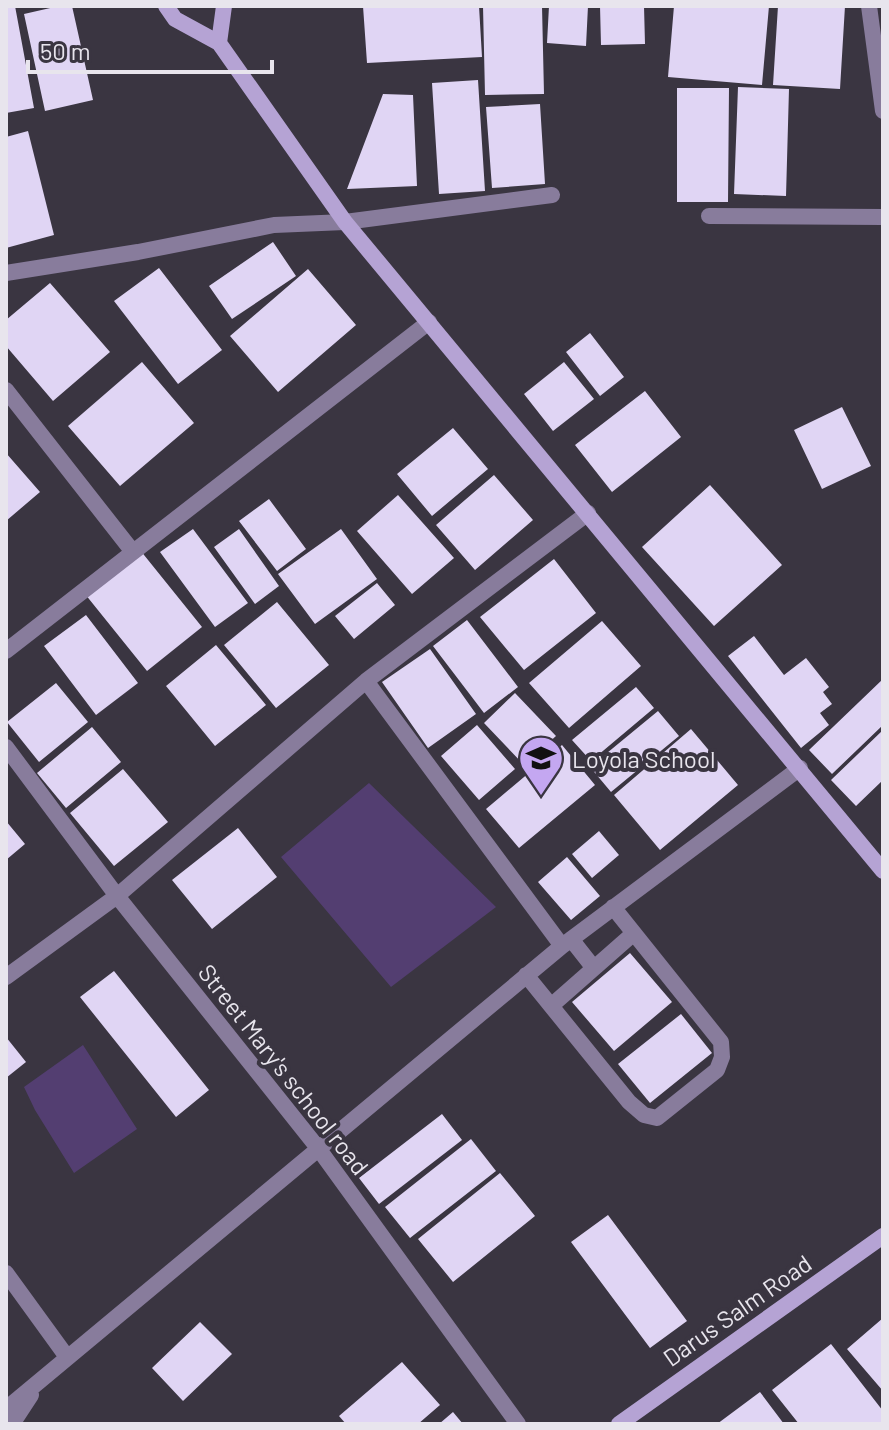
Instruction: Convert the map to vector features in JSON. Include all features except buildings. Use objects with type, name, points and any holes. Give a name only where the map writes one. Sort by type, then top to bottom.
[{"type":"main road","points":[[166,6],[175,19],[219,43],[345,222],[883,871]]},
{"type":"main road","points":[[219,43],[224,6]]},
{"type":"main road","name":"Darus Salm Road","points":[[619,1424],[883,1236]]},
{"type":"street","points":[[869,6],[883,111]]},
{"type":"street","points":[[6,273],[138,252],[274,225],[345,222],[552,195]]},
{"type":"street","points":[[709,216],[883,217]]},
{"type":"street","points":[[6,651],[429,322]]},
{"type":"street","points":[[6,390],[133,552]]},
{"type":"street","points":[[6,977],[117,896],[366,681],[588,513]]},
{"type":"street","points":[[366,681],[567,942],[593,967]]},
{"type":"street","name":"Street Mary's school road","points":[[6,747],[117,896],[318,1148],[518,1424]]},
{"type":"street","points":[[6,1409],[526,975],[800,768]]},
{"type":"street","points":[[526,975],[629,1102],[644,1115],[657,1118],[717,1070],[722,1057],[721,1042],[613,907]]},
{"type":"street","points":[[551,1006],[634,933]]},
{"type":"street","points":[[6,1273],[67,1357]]},
{"type":"street","points":[[12,1424],[40,1382]]},
{"type":"shaded area","points":[[369,783],[496,907],[391,987],[281,857]]},
{"type":"shaded area","points":[[83,1045],[137,1129],[74,1173],[24,1087]]},
{"type":"place","name":"Loyola School","points":[[541,797]]}]
